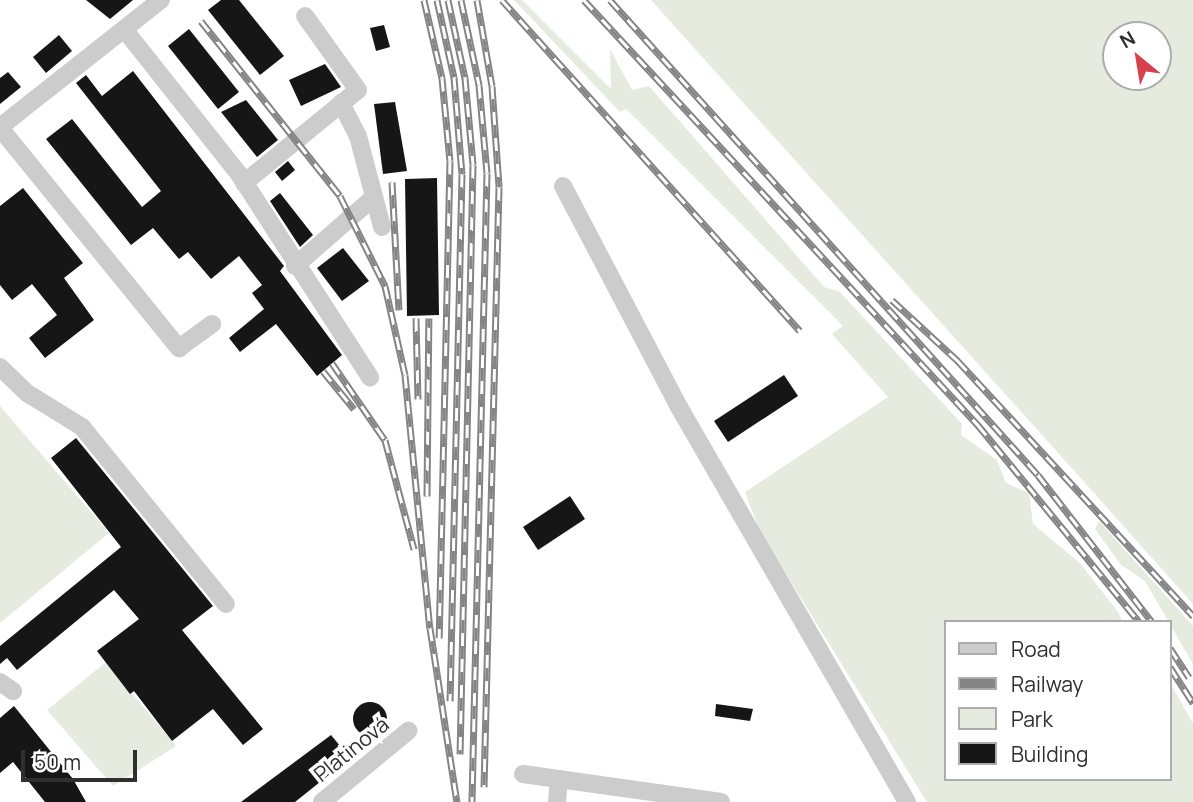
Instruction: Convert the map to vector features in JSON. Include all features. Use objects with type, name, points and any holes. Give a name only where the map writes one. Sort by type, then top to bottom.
[{"type":"street","points":[[161,0],[0,127],[179,348],[212,324]]},
{"type":"street","points":[[244,183],[358,90],[305,16]]},
{"type":"street","points":[[124,29],[244,183],[295,266],[370,377]]},
{"type":"street","points":[[341,103],[358,136],[382,228]]},
{"type":"street","points":[[563,186],[679,407],[907,802]]},
{"type":"street","points":[[295,266],[374,197]]},
{"type":"street","points":[[0,367],[27,393],[82,427],[226,604]]},
{"type":"street","name":"Platinová","points":[[322,802],[408,731]]},
{"type":"street","points":[[523,774],[721,802]]},
{"type":"street","points":[[557,802],[559,779]]},
{"type":"green space","points":[[514,0],[522,0],[611,89],[610,49],[632,90],[649,86],[824,287],[840,292],[962,424],[961,435],[997,460],[1006,483],[1029,493],[1033,524],[1080,563],[1122,620],[944,620],[944,781],[1172,781],[1172,686],[1193,723],[1193,802],[927,802],[760,532],[745,492],[888,397],[832,334],[843,326],[626,109],[620,112]]},
{"type":"green space","points":[[651,0],[1193,0],[1193,604],[1061,456]]},
{"type":"green space","points":[[0,406],[109,533],[0,623]]},
{"type":"green space","points":[[1099,521],[1193,626],[1193,664],[1172,628],[1172,620],[1168,620],[1145,581],[1121,565],[1095,529]]},
{"type":"green space","points":[[106,662],[176,746],[113,786],[47,710]]},
{"type":"building","points":[[86,0],[133,0],[110,19]]},
{"type":"building","points":[[221,0],[239,0],[284,56],[260,75],[208,10]]},
{"type":"building","points":[[384,25],[390,47],[376,51],[370,28]]},
{"type":"building","points":[[189,29],[239,92],[218,109],[168,46]]},
{"type":"building","points":[[59,35],[72,51],[46,73],[33,57]]},
{"type":"building","points":[[325,64],[341,87],[301,106],[289,80]]},
{"type":"building","points":[[133,71],[284,266],[280,271],[342,355],[317,376],[276,324],[240,352],[229,338],[264,309],[252,293],[262,285],[239,256],[211,279],[188,252],[179,259],[153,228],[131,245],[46,139],[72,119],[142,207],[161,191],[76,83],[86,75],[102,96]]},
{"type":"building","points":[[8,72],[21,87],[0,104],[0,78]]},
{"type":"building","points":[[246,100],[278,140],[257,157],[221,112]]},
{"type":"building","points":[[395,102],[407,171],[383,174],[374,104]]},
{"type":"building","points":[[288,161],[295,170],[282,181],[275,172]]},
{"type":"building","points":[[437,178],[439,315],[407,316],[405,179]]},
{"type":"building","points":[[23,188],[83,263],[64,278],[94,320],[45,358],[29,338],[57,315],[32,284],[12,300],[0,285],[0,206]]},
{"type":"building","points":[[280,193],[313,235],[300,247],[270,201]]},
{"type":"building","points":[[343,248],[369,281],[342,301],[317,268]]},
{"type":"building","points":[[784,375],[798,396],[728,442],[714,421]]},
{"type":"building","points":[[76,438],[213,606],[182,630],[263,729],[243,745],[213,709],[172,741],[134,691],[130,694],[97,651],[139,619],[114,590],[17,670],[7,658],[0,664],[0,646],[121,547],[51,458]]},
{"type":"building","points":[[570,496],[585,519],[538,550],[523,527]]},
{"type":"building","points":[[370,702],[382,707],[387,719],[382,731],[370,736],[358,731],[353,719],[358,707]]},
{"type":"building","points":[[716,704],[753,709],[750,721],[715,716]]},
{"type":"building","points":[[14,706],[73,779],[86,802],[45,802],[13,762],[0,773],[0,718]]},
{"type":"building","points":[[331,735],[350,758],[295,802],[241,802]]},
{"type":"railway","points":[[424,0],[442,78],[450,161],[439,638]]},
{"type":"railway","points":[[437,0],[454,77],[462,174],[450,701]]},
{"type":"railway","points":[[448,0],[465,78],[473,165],[460,754]]},
{"type":"railway","points":[[461,0],[479,85],[487,173],[472,802]]},
{"type":"railway","points":[[477,0],[492,86],[499,187],[484,787]]},
{"type":"railway","points":[[502,0],[800,331]]},
{"type":"railway","points":[[584,0],[978,425],[1137,620]]},
{"type":"railway","points":[[610,0],[1038,475],[1150,620]]},
{"type":"railway","points":[[201,21],[340,196],[385,286],[405,375],[430,628],[457,802]]},
{"type":"railway","points":[[392,182],[399,310]]},
{"type":"railway","points":[[892,300],[958,361],[1193,616]]},
{"type":"railway","points":[[416,318],[418,399]]},
{"type":"railway","points":[[427,496],[429,318]]},
{"type":"railway","points":[[332,363],[385,440],[414,549]]},
{"type":"railway","points":[[323,371],[354,409]]},
{"type":"railway","points":[[1172,651],[1189,677]]},
{"type":"railway","points":[[1172,670],[1193,703]]}]
